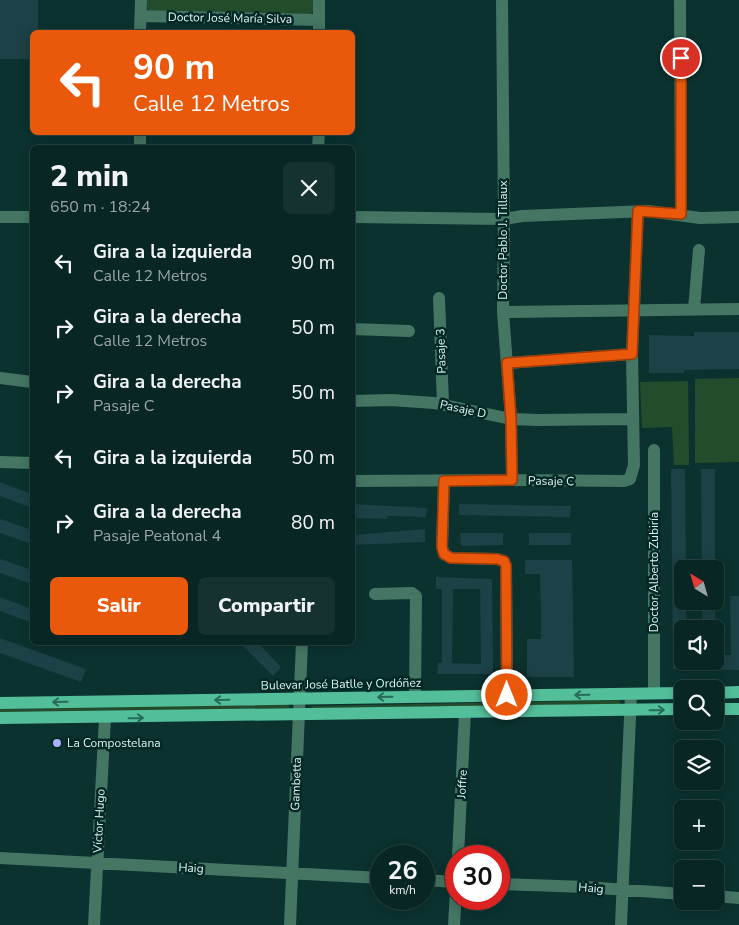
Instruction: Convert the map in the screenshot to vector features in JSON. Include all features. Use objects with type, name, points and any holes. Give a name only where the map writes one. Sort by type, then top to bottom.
[{"type":"main road","points":[[724,693],[739,692]]},
{"type":"main road","name":"Bulevar José Batlle y Ordóñez","points":[[0,702],[674,693]]},
{"type":"main road","points":[[0,718],[674,709]]},
{"type":"main road","points":[[724,709],[739,709]]},
{"type":"street","points":[[140,30],[141,0]]},
{"type":"street","points":[[319,26],[320,0]]},
{"type":"street","name":"Doctor Pablo J. Tillaux","points":[[502,0],[504,219],[502,312],[511,419],[512,480]]},
{"type":"street","points":[[680,0],[681,214]]},
{"type":"street","name":"Doctor José María Silva","points":[[140,16],[319,26]]},
{"type":"street","points":[[632,419],[633,310],[638,211]]},
{"type":"street","points":[[355,217],[504,219],[522,216],[638,211],[681,214],[700,218],[739,217]]},
{"type":"street","points":[[0,217],[30,217]]},
{"type":"street","points":[[694,309],[699,250]]},
{"type":"street","name":"Pasaje 3","points":[[439,298],[443,404]]},
{"type":"street","points":[[502,312],[739,309]]},
{"type":"street","points":[[355,329],[409,331]]},
{"type":"street","points":[[507,363],[632,354]]},
{"type":"street","points":[[0,378],[30,382]]},
{"type":"street","name":"Pasaje D","points":[[355,401],[391,400],[443,404],[511,419],[632,419]]},
{"type":"street","name":"Pasaje C","points":[[355,481],[624,481],[630,479],[634,465],[632,419]]},
{"type":"street","name":"Doctor Alberto Zubiría","points":[[654,450],[654,693]]},
{"type":"street","points":[[0,462],[30,462]]},
{"type":"street","points":[[444,481],[442,547],[444,554],[451,558],[497,559],[504,561],[506,566],[507,695]]},
{"type":"street","points":[[375,594],[412,593],[416,596],[415,696]]},
{"type":"street","name":"Gambetta","points":[[290,925],[302,645]]},
{"type":"street","points":[[621,925],[631,694]]},
{"type":"street","name":"Joffre","points":[[459,845],[465,712]]},
{"type":"street","name":"Víctor Hugo","points":[[94,925],[105,718]]},
{"type":"street","name":"Haig","points":[[0,858],[370,877]]},
{"type":"street","name":"Haig","points":[[510,885],[674,893]]},
{"type":"street","points":[[724,897],[739,898]]},
{"type":"street","points":[[454,925],[455,910]]},
{"type":"green space","points":[[145,0],[316,0],[314,11],[310,14],[148,10]]},
{"type":"green space","points":[[739,378],[739,462],[695,463],[695,379]]},
{"type":"green space","points":[[688,381],[689,465],[674,465],[672,427],[642,428],[640,382]]},
{"type":"green space","points":[[620,700],[620,704],[312,708],[311,706]]},
{"type":"green space","points":[[288,704],[290,707],[288,708],[0,713],[0,709]]},
{"type":"building","points":[[0,0],[38,0],[38,30],[30,30],[30,59],[0,59]]},
{"type":"building","points":[[694,332],[739,332],[739,369],[684,370],[684,373],[649,373],[649,335],[694,336]]},
{"type":"building","points":[[671,469],[685,469],[686,560],[674,560],[674,610],[686,610],[686,620],[674,620],[673,669]]},
{"type":"building","points":[[701,469],[715,469],[715,560],[702,560]]},
{"type":"building","points":[[0,482],[30,493],[30,507],[0,496]]},
{"type":"building","points":[[355,504],[427,508],[426,517],[387,516],[387,519],[355,518]]},
{"type":"building","points":[[459,504],[571,506],[570,517],[459,515]]},
{"type":"building","points":[[0,519],[30,529],[30,543],[0,533]]},
{"type":"building","points":[[425,529],[425,542],[355,545],[355,535]]},
{"type":"building","points":[[460,533],[503,533],[503,545],[461,546]]},
{"type":"building","points":[[529,533],[571,533],[571,545],[529,545]]},
{"type":"building","points":[[0,559],[30,569],[30,583],[0,573]]},
{"type":"building","points":[[525,560],[572,560],[574,677],[527,677],[527,639],[541,639],[541,612],[540,574],[525,574]]},
{"type":"building","points":[[436,577],[492,579],[493,674],[437,674],[438,663],[442,663],[442,589],[436,589]],"holes":[[[453,589],[480,589],[481,664],[452,663]]]},
{"type":"building","points":[[730,596],[739,596],[739,670],[724,670],[724,655],[731,655]]},
{"type":"building","points":[[0,597],[30,608],[30,622],[0,611]]},
{"type":"building","points":[[702,610],[715,610],[715,620],[702,620]]},
{"type":"building","points":[[0,638],[86,669],[81,682],[0,653]]},
{"type":"building","points":[[242,645],[260,645],[281,667],[273,676]]},
{"type":"place","name":"La Compostelana","points":[[57,743]]},
{"type":"route","points":[[507,695],[506,566],[504,561],[497,559],[451,558],[444,554],[442,547],[444,481],[512,480],[511,419],[507,363],[632,354],[638,211],[681,214],[681,58]]}]
